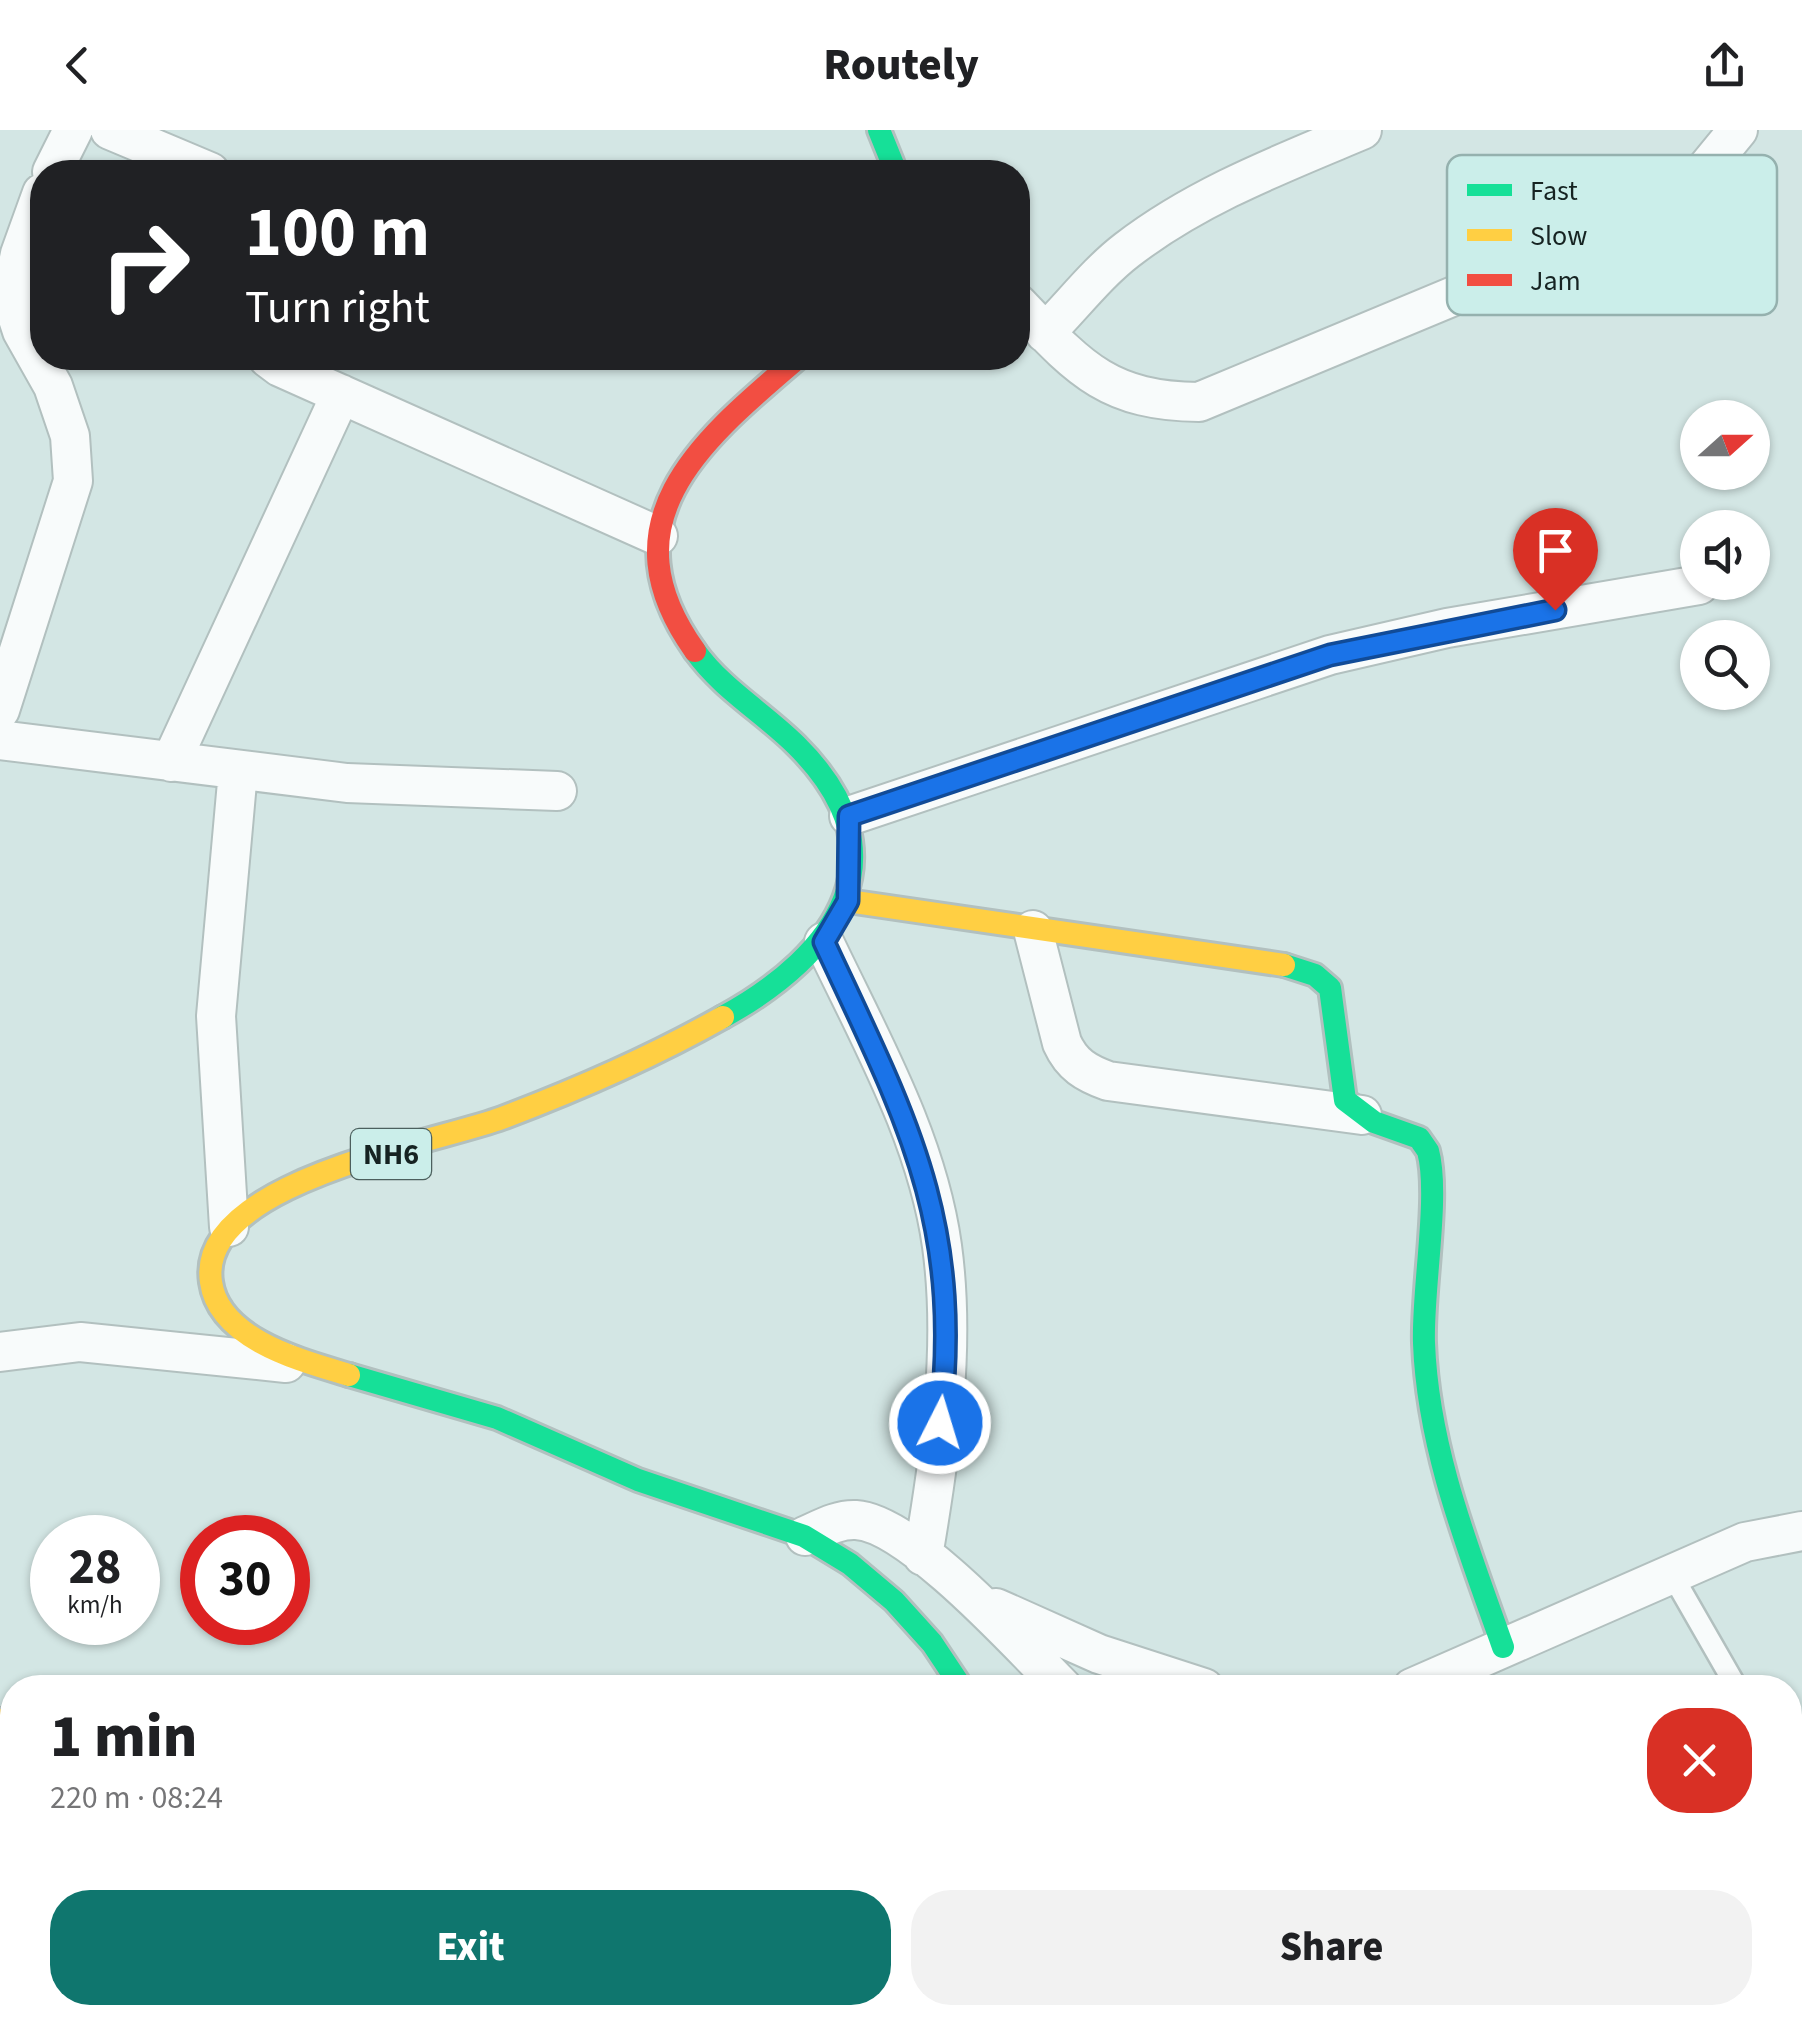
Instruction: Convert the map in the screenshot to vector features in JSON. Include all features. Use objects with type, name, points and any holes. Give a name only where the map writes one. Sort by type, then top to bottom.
[{"type":"main road","points":[[879,130],[891,160]]},
{"type":"main road","points":[[784,370],[733,414],[688,463],[662,512],[655,561],[664,601],[688,651],[823,772],[849,816]]},
{"type":"main road","name":"NH6","points":[[229,1227],[252,1206],[289,1186],[456,1134],[650,1055],[733,1011],[785,977],[824,942],[848,901],[849,816]]},
{"type":"main road","points":[[848,901],[1278,964],[1315,975],[1330,988],[1345,1100],[1380,1124],[1414,1130],[1427,1143],[1432,1163],[1425,1330],[1428,1397],[1444,1474],[1503,1647]]},
{"type":"main road","points":[[229,1227],[212,1255],[209,1282],[217,1301],[236,1324],[268,1344],[328,1367],[486,1414],[635,1479],[805,1536],[878,1586],[948,1662],[955,1675]]},
{"type":"street","points":[[58,160],[73,130]]},
{"type":"street","points":[[110,130],[181,160]]},
{"type":"street","points":[[1045,333],[1126,251],[1214,194],[1309,140],[1362,130]]},
{"type":"street","points":[[1717,155],[1738,130]]},
{"type":"street","points":[[30,226],[6,298],[30,345]]},
{"type":"street","points":[[1030,317],[1108,388],[1153,402],[1199,402],[1447,299]]},
{"type":"street","points":[[0,710],[72,481],[70,436],[44,370]]},
{"type":"street","points":[[292,370],[658,536]]},
{"type":"street","points":[[171,762],[341,394]]},
{"type":"street","points":[[849,816],[1330,655],[1447,628],[1680,588]]},
{"type":"street","points":[[0,740],[348,783],[557,792]]},
{"type":"street","points":[[229,1227],[216,1016],[238,770]]},
{"type":"street","points":[[1033,930],[1062,1044],[1069,1058],[1086,1073],[1108,1081],[1362,1115]]},
{"type":"street","points":[[824,942],[902,1106],[942,1245],[948,1330],[923,1556]]},
{"type":"street","points":[[0,1352],[80,1342],[328,1367]]},
{"type":"street","points":[[805,1536],[842,1520],[881,1526],[972,1597],[1050,1675]]},
{"type":"street","points":[[1441,1675],[1745,1542],[1802,1531]]},
{"type":"street","points":[[972,1597],[1098,1654],[1163,1675]]},
{"type":"lane","points":[[1671,1572],[1730,1675]]},
{"type":"traffic: fast","points":[[879,130],[891,160]]},
{"type":"traffic: fast","points":[[695,651],[718,677],[796,745],[829,786],[848,825],[852,863],[844,899],[826,932],[799,963],[764,992],[723,1017]]},
{"type":"traffic: fast","points":[[1284,965],[1315,975],[1330,988],[1345,1100],[1374,1122],[1419,1138],[1428,1151],[1432,1192],[1424,1322],[1427,1382],[1452,1498],[1503,1647]]},
{"type":"traffic: fast","points":[[349,1375],[497,1418],[638,1480],[804,1536],[850,1564],[894,1601],[932,1643],[953,1675]]},
{"type":"traffic: slow","points":[[848,901],[1284,965]]},
{"type":"traffic: slow","points":[[349,1375],[266,1345],[229,1319],[217,1302],[211,1282],[216,1247],[241,1218],[279,1193],[326,1172],[531,1107],[642,1059],[723,1017]]},
{"type":"traffic: jam","points":[[695,651],[669,604],[658,562],[661,523],[676,486],[699,452],[784,370]]},
{"type":"route","points":[[940,1423],[948,1330],[942,1245],[926,1178],[902,1106],[824,942],[848,901],[852,860],[849,816],[1330,655],[1447,628],[1555,610]]}]
